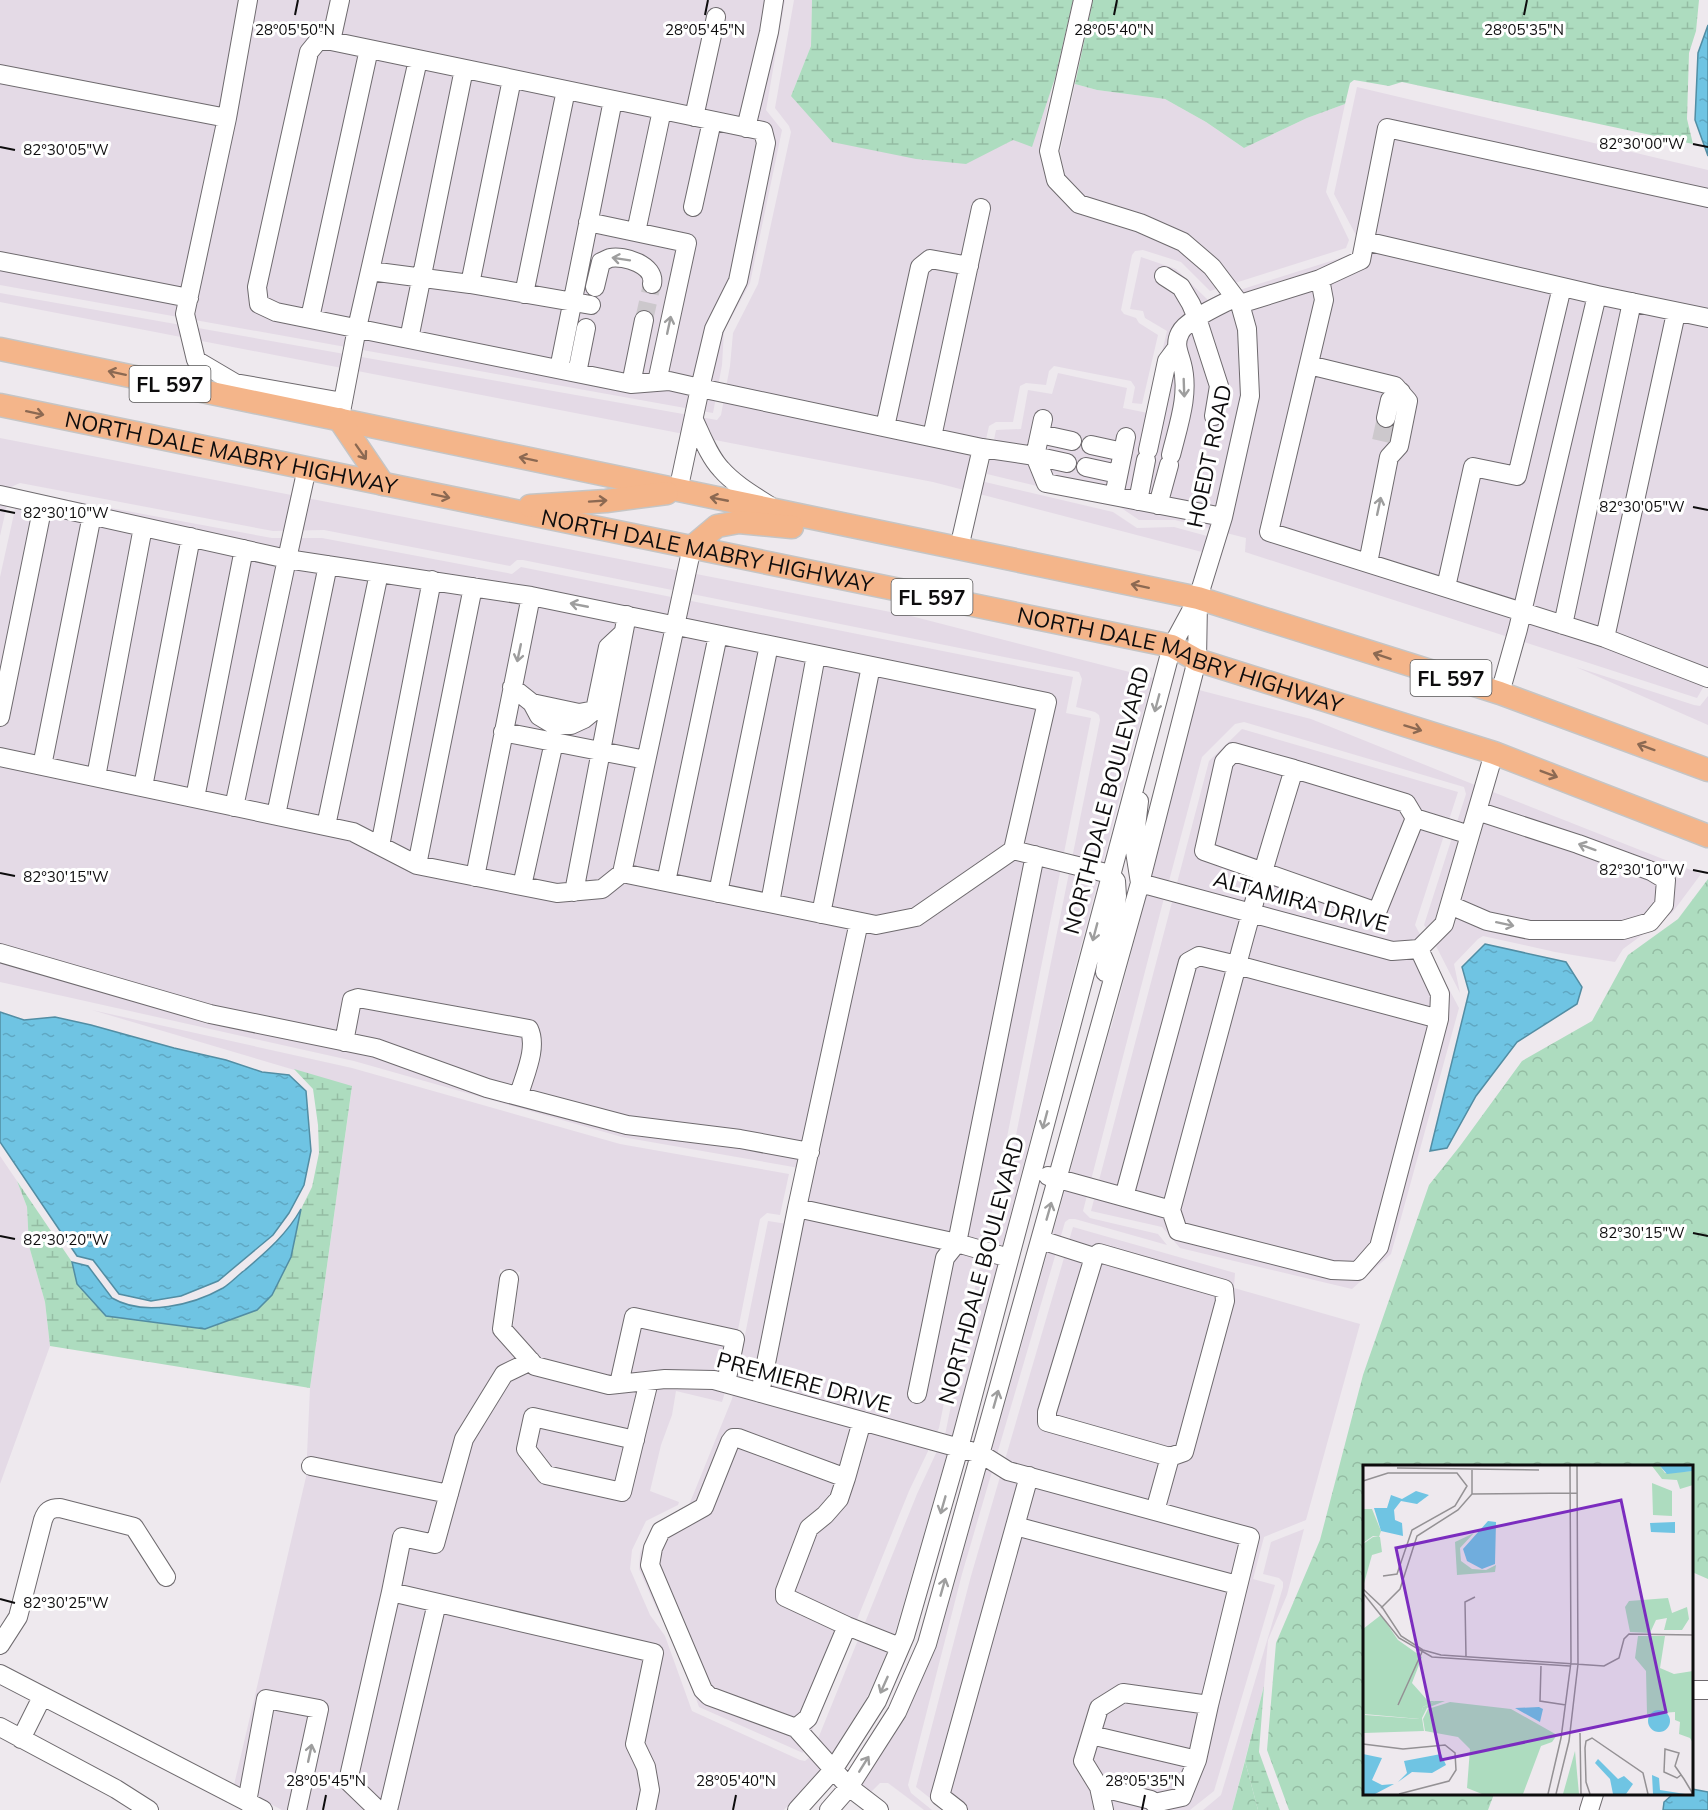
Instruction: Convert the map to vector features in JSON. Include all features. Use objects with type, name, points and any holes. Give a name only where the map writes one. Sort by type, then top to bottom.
[{"type":"main road","name":"FL 597","points":[[0,349],[341,411],[678,491],[1198,598],[1500,693],[1708,771]]},
{"type":"main road","name":"NORTH DALE MABRY HIGHWAY","points":[[0,405],[1172,646],[1197,660],[1494,753],[1708,836]]},
{"type":"main road","points":[[341,411],[383,484]]},
{"type":"main road","points":[[498,507],[606,501],[651,497],[678,491]]},
{"type":"main road","points":[[692,547],[717,526],[738,522],[896,535]]},
{"type":"street","points":[[248,0],[227,118],[185,314],[196,360],[235,383],[341,411],[357,328],[418,60]]},
{"type":"street","points":[[331,41],[340,0]]},
{"type":"street","points":[[746,128],[769,32],[774,0]]},
{"type":"street","name":"HOEDT ROAD","points":[[1083,0],[1049,151],[1056,180],[1078,204],[1140,223],[1183,242],[1212,267],[1237,301],[1247,329],[1250,396],[1223,517],[1198,598]]},
{"type":"street","points":[[693,207],[716,17]]},
{"type":"street","points":[[678,491],[700,388],[714,329],[738,281],[766,143],[763,131],[331,41],[318,41],[309,52],[257,287],[259,304],[276,312],[631,384],[669,381],[700,388],[982,448],[1067,463]]},
{"type":"street","points":[[310,318],[369,49]]},
{"type":"street","points":[[409,339],[464,69]]},
{"type":"street","points":[[0,74],[227,118]]},
{"type":"street","points":[[470,284],[512,79]]},
{"type":"street","points":[[524,294],[566,90]]},
{"type":"street","points":[[568,371],[572,302],[613,100]]},
{"type":"street","points":[[636,232],[662,110]]},
{"type":"street","points":[[1138,501],[1167,361],[1176,349],[1180,331],[1197,318],[1237,301],[1320,279],[1362,260],[1388,128],[1708,198]]},
{"type":"street","points":[[932,437],[981,208]]},
{"type":"street","points":[[588,222],[687,243],[657,382]]},
{"type":"street","points":[[1365,241],[1676,313],[1708,318]]},
{"type":"street","points":[[596,287],[601,262],[610,258],[637,262],[650,270],[652,284]]},
{"type":"street","points":[[885,427],[920,267],[930,259],[969,267]]},
{"type":"street","points":[[0,261],[189,298]]},
{"type":"street","points":[[370,271],[470,284],[591,305]]},
{"type":"street","points":[[1164,276],[1181,287],[1197,318],[1219,386],[1214,416]]},
{"type":"street","points":[[1320,279],[1324,300],[1269,532],[1605,638],[1708,677]]},
{"type":"street","points":[[1446,587],[1473,467],[1517,477],[1562,287]]},
{"type":"street","points":[[1500,693],[1522,611],[1597,295]]},
{"type":"street","points":[[1563,625],[1632,302]]},
{"type":"street","points":[[1605,638],[1676,313]]},
{"type":"street","points":[[631,384],[644,320]]},
{"type":"street","points":[[568,371],[586,328]]},
{"type":"street","points":[[1158,505],[1185,396],[1183,364],[1176,349]]},
{"type":"street","points":[[1309,365],[1395,386],[1408,401],[1399,446],[1387,447],[1368,563]]},
{"type":"street","points":[[1390,419],[1390,400],[1401,392]]},
{"type":"street","points":[[694,420],[721,470],[776,511]]},
{"type":"street","points":[[1072,441],[1041,427],[1035,456],[1047,483],[1223,517]]},
{"type":"street","points":[[1091,445],[1124,445],[1114,496]]},
{"type":"street","points":[[959,548],[982,448]]},
{"type":"street","points":[[1086,467],[1118,474]]},
{"type":"street","points":[[234,807],[308,468]]},
{"type":"street","points":[[0,495],[287,559],[531,596],[625,624],[675,626],[1047,702],[1013,850],[916,917],[876,925],[622,873]]},
{"type":"street","points":[[0,717],[8,636],[43,505]]},
{"type":"street","points":[[42,766],[92,515]]},
{"type":"street","points":[[96,777],[143,527]]},
{"type":"street","points":[[143,787],[191,537]]},
{"type":"street","points":[[0,757],[353,832],[417,865],[557,893],[602,889],[622,873],[692,547]]},
{"type":"street","points":[[195,798],[244,549]]},
{"type":"street","points":[[276,815],[328,565]]},
{"type":"street","points":[[326,826],[379,573]]},
{"type":"street","points":[[380,846],[432,580]]},
{"type":"street","points":[[417,865],[473,587]]},
{"type":"street","points":[[475,877],[531,596]]},
{"type":"street","points":[[829,1810],[849,1787],[897,1712],[927,1644],[1140,883],[1197,660],[1198,598]]},
{"type":"street","name":"NORTHDALE BOULEVARD","points":[[797,1810],[833,1770],[877,1701],[900,1647],[959,1448],[1172,646],[1198,598]]},
{"type":"street","points":[[512,687],[532,703],[579,713],[595,710],[608,647],[625,624]]},
{"type":"street","points":[[574,892],[625,624]]},
{"type":"street","points":[[666,882],[718,635]]},
{"type":"street","points":[[718,893],[769,645]]},
{"type":"street","points":[[770,903],[816,655]]},
{"type":"street","points":[[821,914],[871,666]]},
{"type":"street","points":[[503,732],[646,760]]},
{"type":"street","points":[[522,886],[554,742]]},
{"type":"street","points":[[1377,912],[1204,851],[1224,762],[1233,752],[1406,803],[1415,818],[1470,835]]},
{"type":"street","points":[[1294,769],[1250,912],[1171,1210],[1178,1231],[1332,1270],[1358,1271],[1379,1247],[1439,1019],[1440,994],[1419,949],[1444,924],[1494,753]]},
{"type":"street","points":[[1140,883],[1134,845],[1142,758]]},
{"type":"street","points":[[1450,905],[1487,921],[1530,930],[1623,930],[1650,922],[1664,906],[1666,880],[1651,871],[1477,811]]},
{"type":"street","points":[[1367,944],[1377,912],[1415,818]]},
{"type":"street","points":[[1013,850],[1110,874],[1116,881],[1117,896],[1106,960],[1102,1019]]},
{"type":"street","points":[[917,1394],[945,1258],[957,1243],[1035,855]]},
{"type":"street","name":"ALTAMIRA DRIVE","points":[[1140,883],[1392,951],[1419,949]]},
{"type":"street","points":[[760,1393],[797,1208],[859,922]]},
{"type":"street","points":[[0,953],[210,1014],[375,1048],[459,1079],[627,1125],[740,1139],[810,1152]]},
{"type":"street","points":[[1124,1197],[1188,962],[1200,956],[1439,1019]]},
{"type":"street","points":[[344,1042],[352,1000],[358,998],[529,1029],[532,1037],[531,1050],[519,1095]]},
{"type":"street","points":[[1032,1171],[1171,1210]]},
{"type":"street","points":[[797,1208],[957,1243],[1009,1258]]},
{"type":"street","points":[[1041,1240],[1094,1257]]},
{"type":"street","points":[[1100,1253],[1224,1289],[1225,1301],[1184,1452],[1170,1457],[1047,1422],[1047,1412],[1094,1257],[1100,1253]]},
{"type":"street","name":"PREMIERE DRIVE","points":[[509,1279],[502,1329],[535,1366],[609,1385],[665,1379],[714,1380],[981,1454],[1008,1471],[1250,1537],[1237,1585]]},
{"type":"street","points":[[619,1384],[634,1317],[735,1339],[726,1383]]},
{"type":"street","points":[[378,1810],[348,1781],[402,1537],[435,1544],[464,1439],[504,1374],[531,1361]]},
{"type":"street","points":[[635,1440],[533,1417],[526,1449],[546,1475],[622,1491],[635,1440],[649,1381]]},
{"type":"street","points":[[862,1421],[839,1499],[809,1528],[785,1591],[785,1597],[900,1647]]},
{"type":"street","points":[[846,1478],[733,1438],[704,1507],[661,1531],[653,1548],[650,1565],[702,1690],[709,1696],[796,1728],[849,1787],[879,1810]]},
{"type":"street","points":[[1155,1511],[1170,1457]]},
{"type":"street","points":[[311,1466],[449,1494]]},
{"type":"street","points":[[958,1810],[940,1796],[1029,1476]]},
{"type":"street","points":[[0,1645],[18,1617],[43,1520],[50,1509],[60,1508],[135,1527],[166,1576]]},
{"type":"street","points":[[1015,1526],[1237,1585],[1197,1760],[1182,1797],[1151,1806],[1151,1800],[1099,1787]]},
{"type":"street","points":[[391,1592],[654,1653],[635,1744],[646,1767],[650,1790],[646,1810]]},
{"type":"street","points":[[388,1810],[437,1603]]},
{"type":"street","points":[[796,1728],[808,1718],[848,1626]]},
{"type":"street","points":[[0,1674],[255,1806],[266,1699],[320,1709],[297,1810]]},
{"type":"street","points":[[1104,1810],[1099,1787],[1083,1761],[1099,1708],[1124,1693],[1209,1705]]},
{"type":"street","points":[[21,1739],[42,1697]]},
{"type":"street","points":[[0,1727],[116,1789],[149,1810]]},
{"type":"street","points":[[1091,1735],[1197,1760]]},
{"type":"street","points":[[1589,1810],[1593,1795]]},
{"type":"shaded area","points":[[0,0],[785,0],[766,110],[782,130],[750,283],[724,331],[722,365],[713,413],[0,285]]},
{"type":"shaded area","points":[[794,0],[812,0],[811,46],[791,96],[1054,77],[1039,149],[1048,185],[1076,213],[1136,232],[1178,249],[1205,272],[1216,289],[1210,291],[1181,262],[1143,250],[1135,251],[1132,255],[1121,310],[1158,335],[1142,404],[1132,403],[1135,387],[1131,381],[1054,366],[1049,371],[1046,385],[1026,383],[1020,386],[1013,422],[996,422],[989,426],[978,475],[985,482],[1113,512],[1137,528],[1174,527],[1207,536],[1202,552],[933,482],[0,302],[0,293],[717,420],[721,415],[730,366],[733,333],[758,284],[791,132],[775,108]]},
{"type":"shaded area","points":[[1075,84],[1097,90],[1165,99],[1206,122],[1244,148],[1307,118],[1345,104],[1326,192],[1349,240],[1346,248],[1235,283],[1219,260],[1190,235],[1143,215],[1084,197],[1065,176],[1060,152]]},
{"type":"shaded area","points":[[1357,87],[1708,170],[1708,679],[1697,698],[1245,552],[1246,538],[1175,520],[1139,520],[1117,505],[987,474],[996,430],[1021,429],[1028,390],[1052,394],[1058,373],[1127,388],[1123,408],[1148,413],[1167,331],[1145,318],[1143,311],[1130,309],[1141,257],[1176,269],[1208,300],[1353,254],[1358,239],[1334,194]]},
{"type":"shaded area","points":[[0,438],[911,616],[1153,678],[952,1437],[945,1435],[978,1273],[999,1219],[1100,720],[1099,715],[1095,712],[1076,707],[1082,679],[1079,672],[523,560],[517,560],[510,566],[324,530],[273,531],[20,483],[11,487],[0,536]]},
{"type":"shaded area","points":[[19,491],[272,538],[322,538],[512,574],[521,567],[1073,677],[1066,713],[1091,718],[991,1217],[970,1270],[939,1428],[909,1491],[803,1753],[699,1707],[673,1633],[658,1612],[639,1569],[640,1553],[654,1525],[685,1511],[689,1505],[732,1399],[768,1221],[787,1224],[799,1168],[622,1137],[354,1061],[0,982],[0,577]]},
{"type":"shaded area","points":[[1576,667],[1694,705],[1700,706],[1708,696],[1708,725]]},
{"type":"shaded area","points":[[1199,690],[1311,719],[1475,785],[1435,919],[1426,928],[1424,925],[1466,794],[1464,787],[1244,722],[1235,724],[1202,757],[1169,881],[1152,876]]},
{"type":"shaded area","points":[[1242,729],[1458,792],[1415,925],[1459,1008],[1391,1254],[1352,1289],[1180,1248],[1162,1227],[1091,1211],[1209,761]]},
{"type":"shaded area","points":[[1493,792],[1701,874],[1672,913],[1623,949],[1615,962],[1483,936],[1454,964],[1460,993],[1436,946],[1454,927]]},
{"type":"shaded area","points":[[1147,894],[1164,898],[1083,1211],[1090,1218],[1158,1234],[1167,1245],[1075,1219],[1065,1222],[962,1574],[908,1785],[911,1793],[932,1810],[924,1810],[888,1783],[880,1783],[871,1792],[862,1785],[906,1716],[937,1646]]},
{"type":"shaded area","points":[[92,1010],[352,1068],[620,1144],[789,1174],[780,1215],[767,1213],[760,1219],[729,1375],[609,1376],[540,1359],[513,1327],[520,1272],[500,1269],[493,1327],[495,1334],[532,1375],[606,1394],[666,1388],[713,1389],[725,1392],[722,1402],[676,1391],[672,1415],[661,1445],[650,1491],[679,1502],[678,1505],[646,1521],[632,1550],[630,1569],[650,1615],[665,1636],[692,1711],[800,1760],[805,1761],[811,1756],[917,1494],[937,1451],[947,1454],[895,1633],[868,1696],[825,1764],[784,1810],[282,1810],[234,1785],[306,1477],[310,1388],[352,1087]]},
{"type":"shaded area","points":[[0,1156],[17,1181],[27,1207],[29,1246],[45,1302],[50,1346],[0,1484]]},
{"type":"shaded area","points":[[1073,1227],[1235,1273],[1234,1288],[1360,1324],[1306,1520],[1264,1537],[1253,1579],[1275,1585],[1214,1791],[1190,1810],[945,1810],[916,1787],[971,1576]]},
{"type":"shaded area","points":[[1304,1529],[1287,1595],[1268,1640],[1264,1686],[1232,1810],[1203,1810],[1221,1795],[1283,1587],[1283,1582],[1279,1578],[1263,1574],[1271,1542]]},
{"type":"green space","points":[[812,0],[1073,0],[1055,78],[1032,147],[1013,140],[966,164],[916,159],[832,142],[791,96],[811,46]]},
{"type":"green space","points":[[1093,0],[1699,0],[1696,31],[1689,53],[1687,119],[1693,144],[1402,82],[1389,86],[1354,80],[1350,83],[1345,104],[1307,118],[1244,148],[1206,122],[1165,99],[1097,90],[1075,84]]},
{"type":"green space","points":[[1708,879],[1708,1579],[1693,1572],[1693,1465],[1363,1465],[1363,1795],[1494,1795],[1488,1810],[1289,1810],[1267,1750],[1276,1643],[1320,1540],[1363,1375],[1429,1185],[1522,1061],[1592,1021],[1628,955],[1678,919]]},
{"type":"green space","points":[[294,1069],[352,1086],[310,1388],[50,1346],[45,1302],[29,1246],[27,1207],[17,1181],[72,1262],[77,1284],[106,1316],[205,1329],[291,1257],[301,1209],[312,1187],[319,1153],[313,1089]]},
{"type":"green space","points":[[1264,1686],[1259,1752],[1280,1810],[1258,1810],[1245,1761]]},
{"type":"green space","points":[[1245,1761],[1258,1810],[1232,1810]]},
{"type":"water","points":[[1708,25],[1708,156],[1695,120],[1698,53]]},
{"type":"water","points":[[1485,944],[1566,962],[1582,987],[1577,1004],[1517,1042],[1476,1096],[1447,1148],[1430,1151],[1469,992],[1462,967]]},
{"type":"water","points":[[0,1012],[24,1020],[55,1017],[226,1060],[262,1072],[289,1075],[306,1091],[311,1151],[304,1185],[289,1213],[273,1235],[218,1281],[181,1296],[151,1301],[119,1294],[93,1260],[77,1256],[0,1142]]},
{"type":"water","points":[[301,1209],[291,1257],[272,1295],[257,1310],[205,1329],[106,1316],[77,1284],[72,1262],[88,1266],[112,1298],[125,1304],[153,1308],[168,1307],[198,1299],[229,1284],[269,1249]]},
{"type":"water","points":[[1693,1789],[1708,1792],[1708,1810],[1663,1810],[1664,1802],[1672,1795],[1693,1795]]},
{"type":"tunnel","points":[[644,320],[652,284]]},
{"type":"tunnel","points":[[1381,441],[1386,418]]}]
